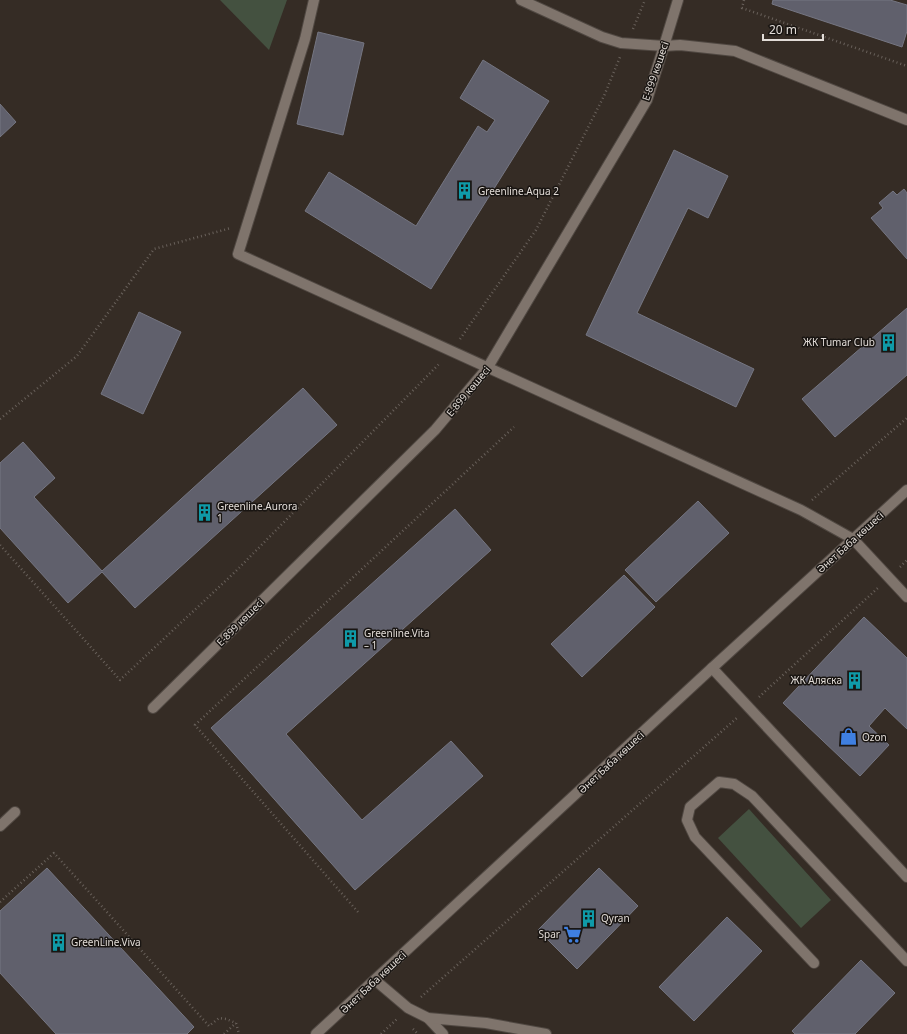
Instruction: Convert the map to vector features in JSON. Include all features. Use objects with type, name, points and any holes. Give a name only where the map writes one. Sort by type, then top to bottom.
[{"type":"street","points":[[314,0],[305,39],[238,254],[801,510],[853,539],[907,597]]},
{"type":"street","points":[[521,0],[602,37],[621,43],[664,46],[680,45],[735,52],[907,120]]},
{"type":"street","name":"Е-899 көшесі","points":[[153,708],[435,430],[488,367],[647,100],[678,0]]},
{"type":"street","name":"Әнет Баба көшесі","points":[[316,1034],[907,490]]},
{"type":"street","points":[[712,668],[907,878]]},
{"type":"street","points":[[814,963],[695,837],[687,820],[690,807],[718,782],[734,784],[752,796],[907,961]]},
{"type":"street","points":[[0,826],[15,812]]},
{"type":"street","points":[[375,980],[405,1011],[428,1018],[486,1023],[546,1034]]},
{"type":"street","points":[[428,1018],[443,1034]]},
{"type":"path","points":[[0,545],[120,680],[235,572],[452,350],[536,230],[604,96],[645,0]]},
{"type":"path","points":[[744,0],[742,8],[907,66]]},
{"type":"path","points":[[0,419],[77,356],[154,249],[233,227]]},
{"type":"path","points":[[801,510],[907,418]]},
{"type":"path","points":[[358,912],[195,725],[514,427]]},
{"type":"path","points":[[381,1034],[405,1011],[717,736],[907,560]]},
{"type":"path","points":[[0,902],[54,853],[209,1026],[219,1018],[236,1023]]},
{"type":"path","points":[[405,1011],[418,1034]]},
{"type":"path","points":[[224,1034],[236,1023]]},
{"type":"path","points":[[236,1023],[239,1034]]},
{"type":"green space","points":[[220,0],[287,0],[269,50]]},
{"type":"green space","points":[[749,809],[831,900],[801,928],[718,838]]},
{"type":"building","points":[[773,0],[890,0],[907,5],[907,31],[902,47],[772,4]]},
{"type":"building","points":[[318,32],[364,43],[343,135],[297,124]]},
{"type":"building","name":"Greenline.Aqua 2","points":[[483,60],[549,101],[431,289],[305,211],[329,172],[416,226],[478,126],[487,132],[495,120],[460,98]]},
{"type":"building","points":[[0,104],[16,122],[0,137]]},
{"type":"building","points":[[674,150],[728,176],[708,218],[688,208],[637,313],[754,369],[736,407],[586,335]]},
{"type":"building","points":[[904,189],[907,193],[907,259],[871,218],[883,208],[879,203],[893,191],[897,195]]},
{"type":"building","name":"ЖК Tumar Club","points":[[907,308],[907,375],[835,437],[802,399]]},
{"type":"building","points":[[139,312],[181,332],[143,414],[101,394]]},
{"type":"building","name":"Greenline.Aurora 1","points":[[303,388],[337,425],[135,608],[102,572],[68,603],[0,528],[0,463],[23,442],[55,478],[34,497],[102,571]]},
{"type":"building","points":[[698,501],[729,533],[656,602],[625,570]]},
{"type":"building","name":"Greenline.Vita – 1","points":[[455,509],[491,550],[286,734],[362,820],[451,741],[483,776],[355,890],[211,728]]},
{"type":"building","points":[[624,575],[655,607],[582,677],[551,644]]},
{"type":"building","name":"ЖК Аляска","points":[[864,617],[907,658],[907,729],[885,708],[869,726],[889,745],[860,776],[783,703]]},
{"type":"building","name":"GreenLine.Viva","points":[[47,868],[194,1027],[187,1034],[56,1034],[0,973],[0,911]]},
{"type":"building","name":"Qyran","points":[[599,868],[638,906],[577,969],[538,930]]},
{"type":"building","points":[[727,917],[762,951],[694,1021],[659,987]]},
{"type":"building","points":[[861,960],[895,993],[855,1034],[795,1034],[792,1031]]},
{"type":"place","name":"Greenline.Aqua 2","points":[[465,191]]},
{"type":"place","name":"ЖК Tumar Club","points":[[888,342]]},
{"type":"place","name":"Greenline.Aurora 1","points":[[204,512]]},
{"type":"place","name":"Greenline.Vita – 1","points":[[351,639]]},
{"type":"place","name":"ЖК Аляска","points":[[855,680]]},
{"type":"place","name":"Ozon","points":[[849,737]]},
{"type":"place","name":"Qyran","points":[[588,918]]},
{"type":"place","name":"Spar","points":[[573,934]]},
{"type":"place","name":"GreenLine.Viva","points":[[58,942]]}]
